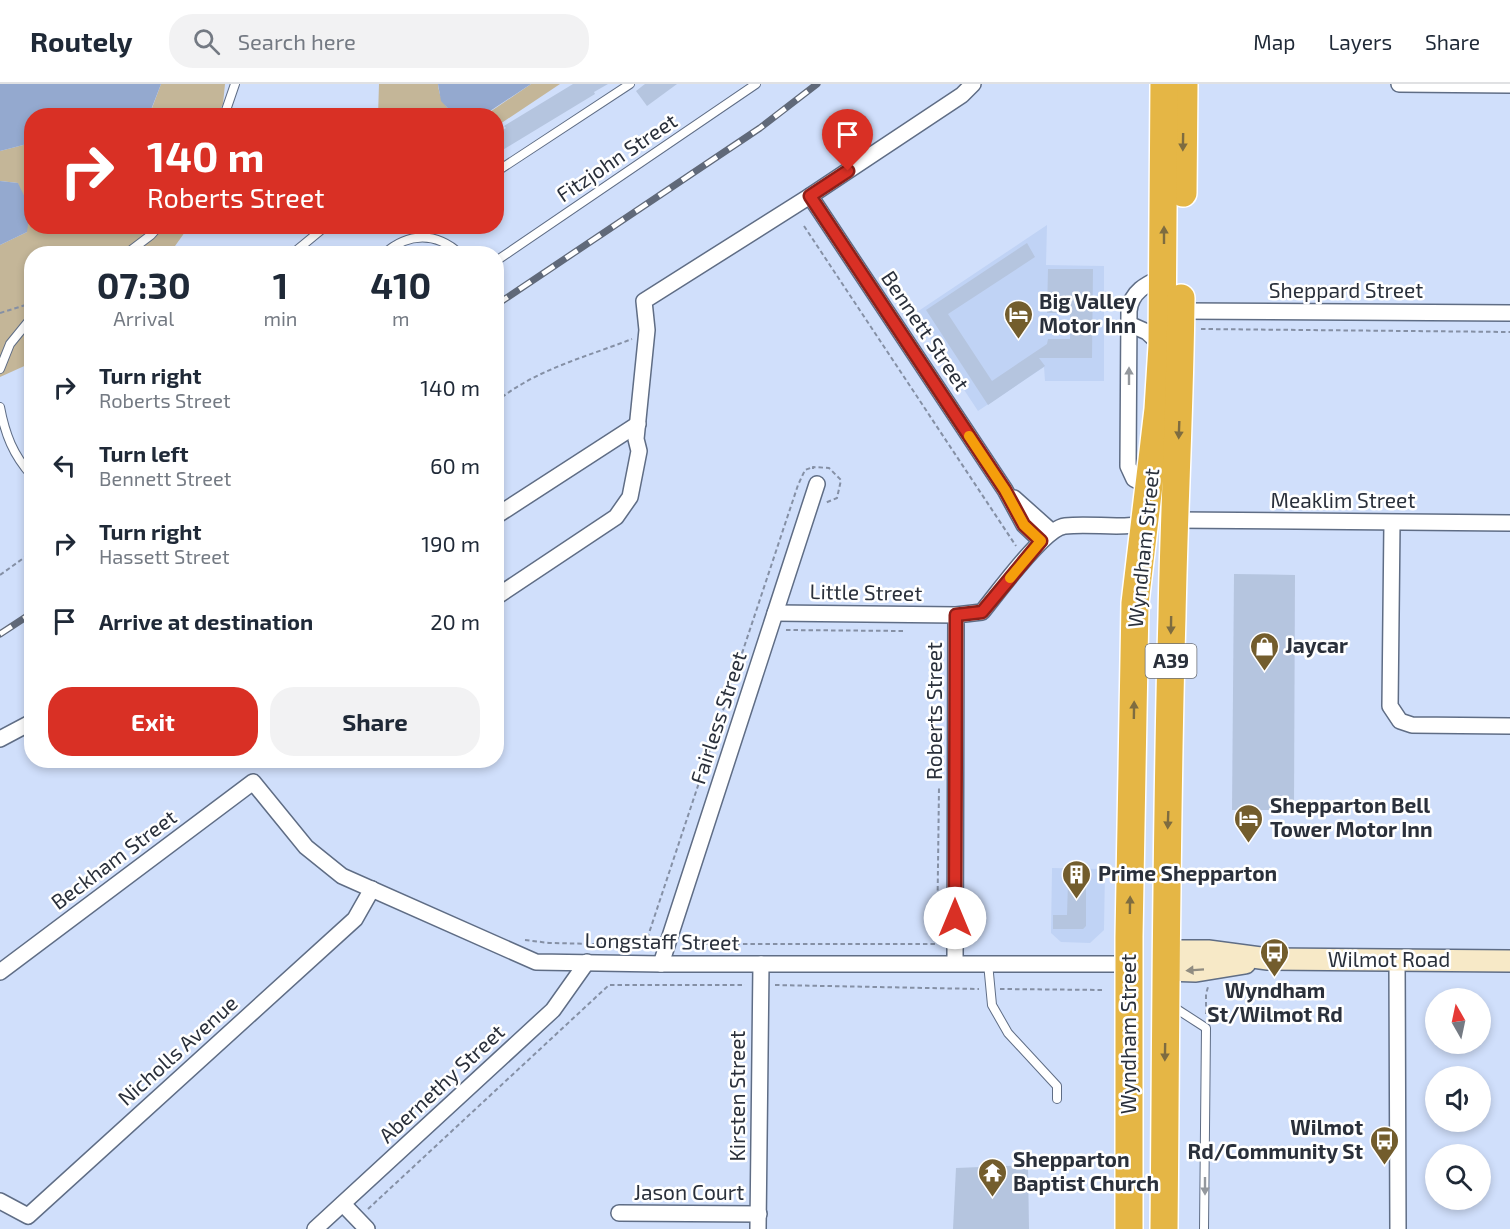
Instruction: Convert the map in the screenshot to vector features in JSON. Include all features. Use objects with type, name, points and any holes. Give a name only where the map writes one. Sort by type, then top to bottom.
[{"type":"highway","name":"Wyndham Street","points":[[1129,1229],[1129,964],[1136,603],[1158,409],[1162,346],[1164,84]]},
{"type":"highway","name":"Wyndham Street","points":[[1164,1229],[1165,961],[1175,520],[1182,372],[1184,84]]},
{"type":"highway","points":[[1144,524],[1175,520]]},
{"type":"highway","points":[[1129,964],[1165,961]]},
{"type":"street","points":[[504,592],[616,518],[630,497],[639,451],[636,439],[646,330],[644,302],[810,196],[962,95],[973,84]]},
{"type":"street","points":[[1399,84],[1510,85]]},
{"type":"street","name":"Bennett Street","points":[[810,196],[1005,490],[1024,525],[1046,536]]},
{"type":"street","points":[[1150,487],[1134,479],[1128,466],[1130,303],[1145,285],[1164,276]]},
{"type":"street","name":"Sheppard Street","points":[[1181,311],[1510,313]]},
{"type":"street","points":[[1129,324],[1147,332],[1162,346]]},
{"type":"street","points":[[504,511],[638,424]]},
{"type":"street","name":"Fairless Street","points":[[661,964],[781,613],[817,484]]},
{"type":"street","name":"Meaklim Street","points":[[1175,520],[1510,523]]},
{"type":"street","points":[[1392,523],[1390,705],[1400,721],[1412,725],[1510,726]]},
{"type":"street","points":[[1046,536],[1067,525],[1128,527],[1144,524]]},
{"type":"street","name":"Roberts Street","points":[[955,963],[956,615],[982,612],[1046,536]]},
{"type":"street","name":"Little Street","points":[[781,613],[956,615]]},
{"type":"street","points":[[0,739],[24,726]]},
{"type":"street","name":"Longstaff Street","points":[[253,782],[306,847],[342,876],[536,962],[1129,964]]},
{"type":"street","name":"Beckham Street","points":[[0,972],[253,782]]},
{"type":"street","name":"Nicholls Avenue","points":[[0,1201],[28,1216],[355,919],[372,889]]},
{"type":"street","name":"Wilmot Road","points":[[1165,961],[1208,951],[1268,959],[1510,961]]},
{"type":"street","name":"Wilmot Road","points":[[1165,961],[1196,971],[1268,959]]},
{"type":"street","points":[[1397,960],[1398,1229]]},
{"type":"street","name":"Abernethy Street","points":[[315,1229],[553,1010],[587,962]]},
{"type":"street","name":"Kirsten Street","points":[[758,1221],[761,964]]},
{"type":"street","points":[[343,1203],[362,1224]]},
{"type":"street","name":"Jason Court","points":[[619,1213],[758,1221]]},
{"type":"lane","points":[[227,108],[235,84]]},
{"type":"lane","points":[[504,167],[630,84]]},
{"type":"lane","name":"Fitzjohn Street","points":[[504,256],[756,84]]},
{"type":"lane","points":[[137,246],[152,234]]},
{"type":"lane","points":[[302,246],[316,234]]},
{"type":"lane","points":[[397,246],[410,238],[422,236],[453,246]]},
{"type":"lane","points":[[0,369],[10,344],[24,327]]},
{"type":"lane","points":[[0,407],[7,438],[24,466]]},
{"type":"lane","points":[[988,963],[992,1005],[1008,1033],[1057,1086],[1057,1099]]},
{"type":"lane","points":[[1166,1002],[1206,1028],[1204,1229]]},
{"type":"path","points":[[804,226],[1018,549]]},
{"type":"path","points":[[0,313],[24,306]]},
{"type":"path","points":[[1202,329],[1510,332]]},
{"type":"path","points":[[504,395],[513,388],[573,360],[631,340],[646,330]]},
{"type":"path","points":[[813,467],[817,484]]},
{"type":"path","points":[[521,939],[549,943],[645,945],[804,470],[813,467],[829,468],[841,480],[837,498],[824,503]]},
{"type":"path","points":[[0,574],[24,558]]},
{"type":"path","points":[[781,613],[782,630],[907,631]]},
{"type":"path","points":[[682,935],[690,944],[937,944],[939,782]]},
{"type":"path","points":[[1206,1028],[1206,994],[1209,985],[1226,966]]},
{"type":"path","points":[[362,1224],[609,985],[1105,990]]},
{"type":"shaded area","points":[[0,84],[161,84],[152,108],[24,108],[24,145],[0,151]]},
{"type":"shaded area","points":[[161,84],[225,84],[221,108],[152,108]]},
{"type":"shaded area","points":[[379,84],[438,84],[443,102],[447,108],[378,108]]},
{"type":"shaded area","points":[[438,84],[531,84],[495,108],[448,108],[441,101]]},
{"type":"shaded area","points":[[531,84],[560,84],[504,121],[504,108],[496,108]]},
{"type":"shaded area","points":[[24,145],[24,216],[18,183],[0,181],[0,151]]},
{"type":"shaded area","points":[[0,181],[18,183],[24,196],[24,233],[0,245]]},
{"type":"shaded area","name":"Big Valley Motor Inn","points":[[1047,225],[1046,265],[1104,266],[1104,381],[1045,381],[1044,367],[978,411],[914,314]]},
{"type":"shaded area","points":[[24,233],[184,234],[175,246],[24,246],[24,366],[0,377],[0,245]]},
{"type":"shaded area","points":[[1052,868],[1105,869],[1104,930],[1090,943],[1061,942],[1051,933]]},
{"type":"building","points":[[573,84],[608,84],[504,149],[504,129],[506,128],[504,126]]},
{"type":"building","points":[[645,84],[677,84],[647,106],[636,91]]},
{"type":"building","points":[[1027,243],[1035,257],[948,314],[992,381],[1047,344],[1048,339],[1070,339],[1070,313],[1047,313],[1048,269],[1093,269],[1092,358],[1039,358],[1045,366],[988,405],[926,310]]},
{"type":"building","points":[[1234,574],[1295,575],[1294,810],[1232,810]]},
{"type":"building","name":"Prime Shepparton","points":[[1068,882],[1086,882],[1086,926],[1083,929],[1053,929],[1053,915],[1067,915]]},
{"type":"building","name":"Shepparton Baptist Church","points":[[1028,1165],[1029,1229],[953,1229],[956,1168]]},
{"type":"railway","points":[[504,300],[760,128],[817,84]]},
{"type":"railway","points":[[0,634],[24,618]]},
{"type":"slow traffic","points":[[969,436],[1005,490],[1024,525],[1041,541],[1010,578]]},
{"type":"place","name":"Big Valley Motor Inn","points":[[1018,340]]},
{"type":"place","name":"Jaycar","points":[[1264,672]]},
{"type":"place","name":"Shepparton Bell Tower Motor Inn","points":[[1249,844]]},
{"type":"place","name":"Prime Shepparton","points":[[1077,900]]},
{"type":"place","name":"Wyndham St/Wilmot Rd","points":[[1275,978]]},
{"type":"place","name":"Wilmot Rd/Community St","points":[[1384,1166]]},
{"type":"place","name":"Shepparton Baptist Church","points":[[992,1198]]},
{"type":"route","points":[[848,171],[810,196],[1005,490],[1024,525],[1041,541],[982,612],[956,615],[955,918]]}]
